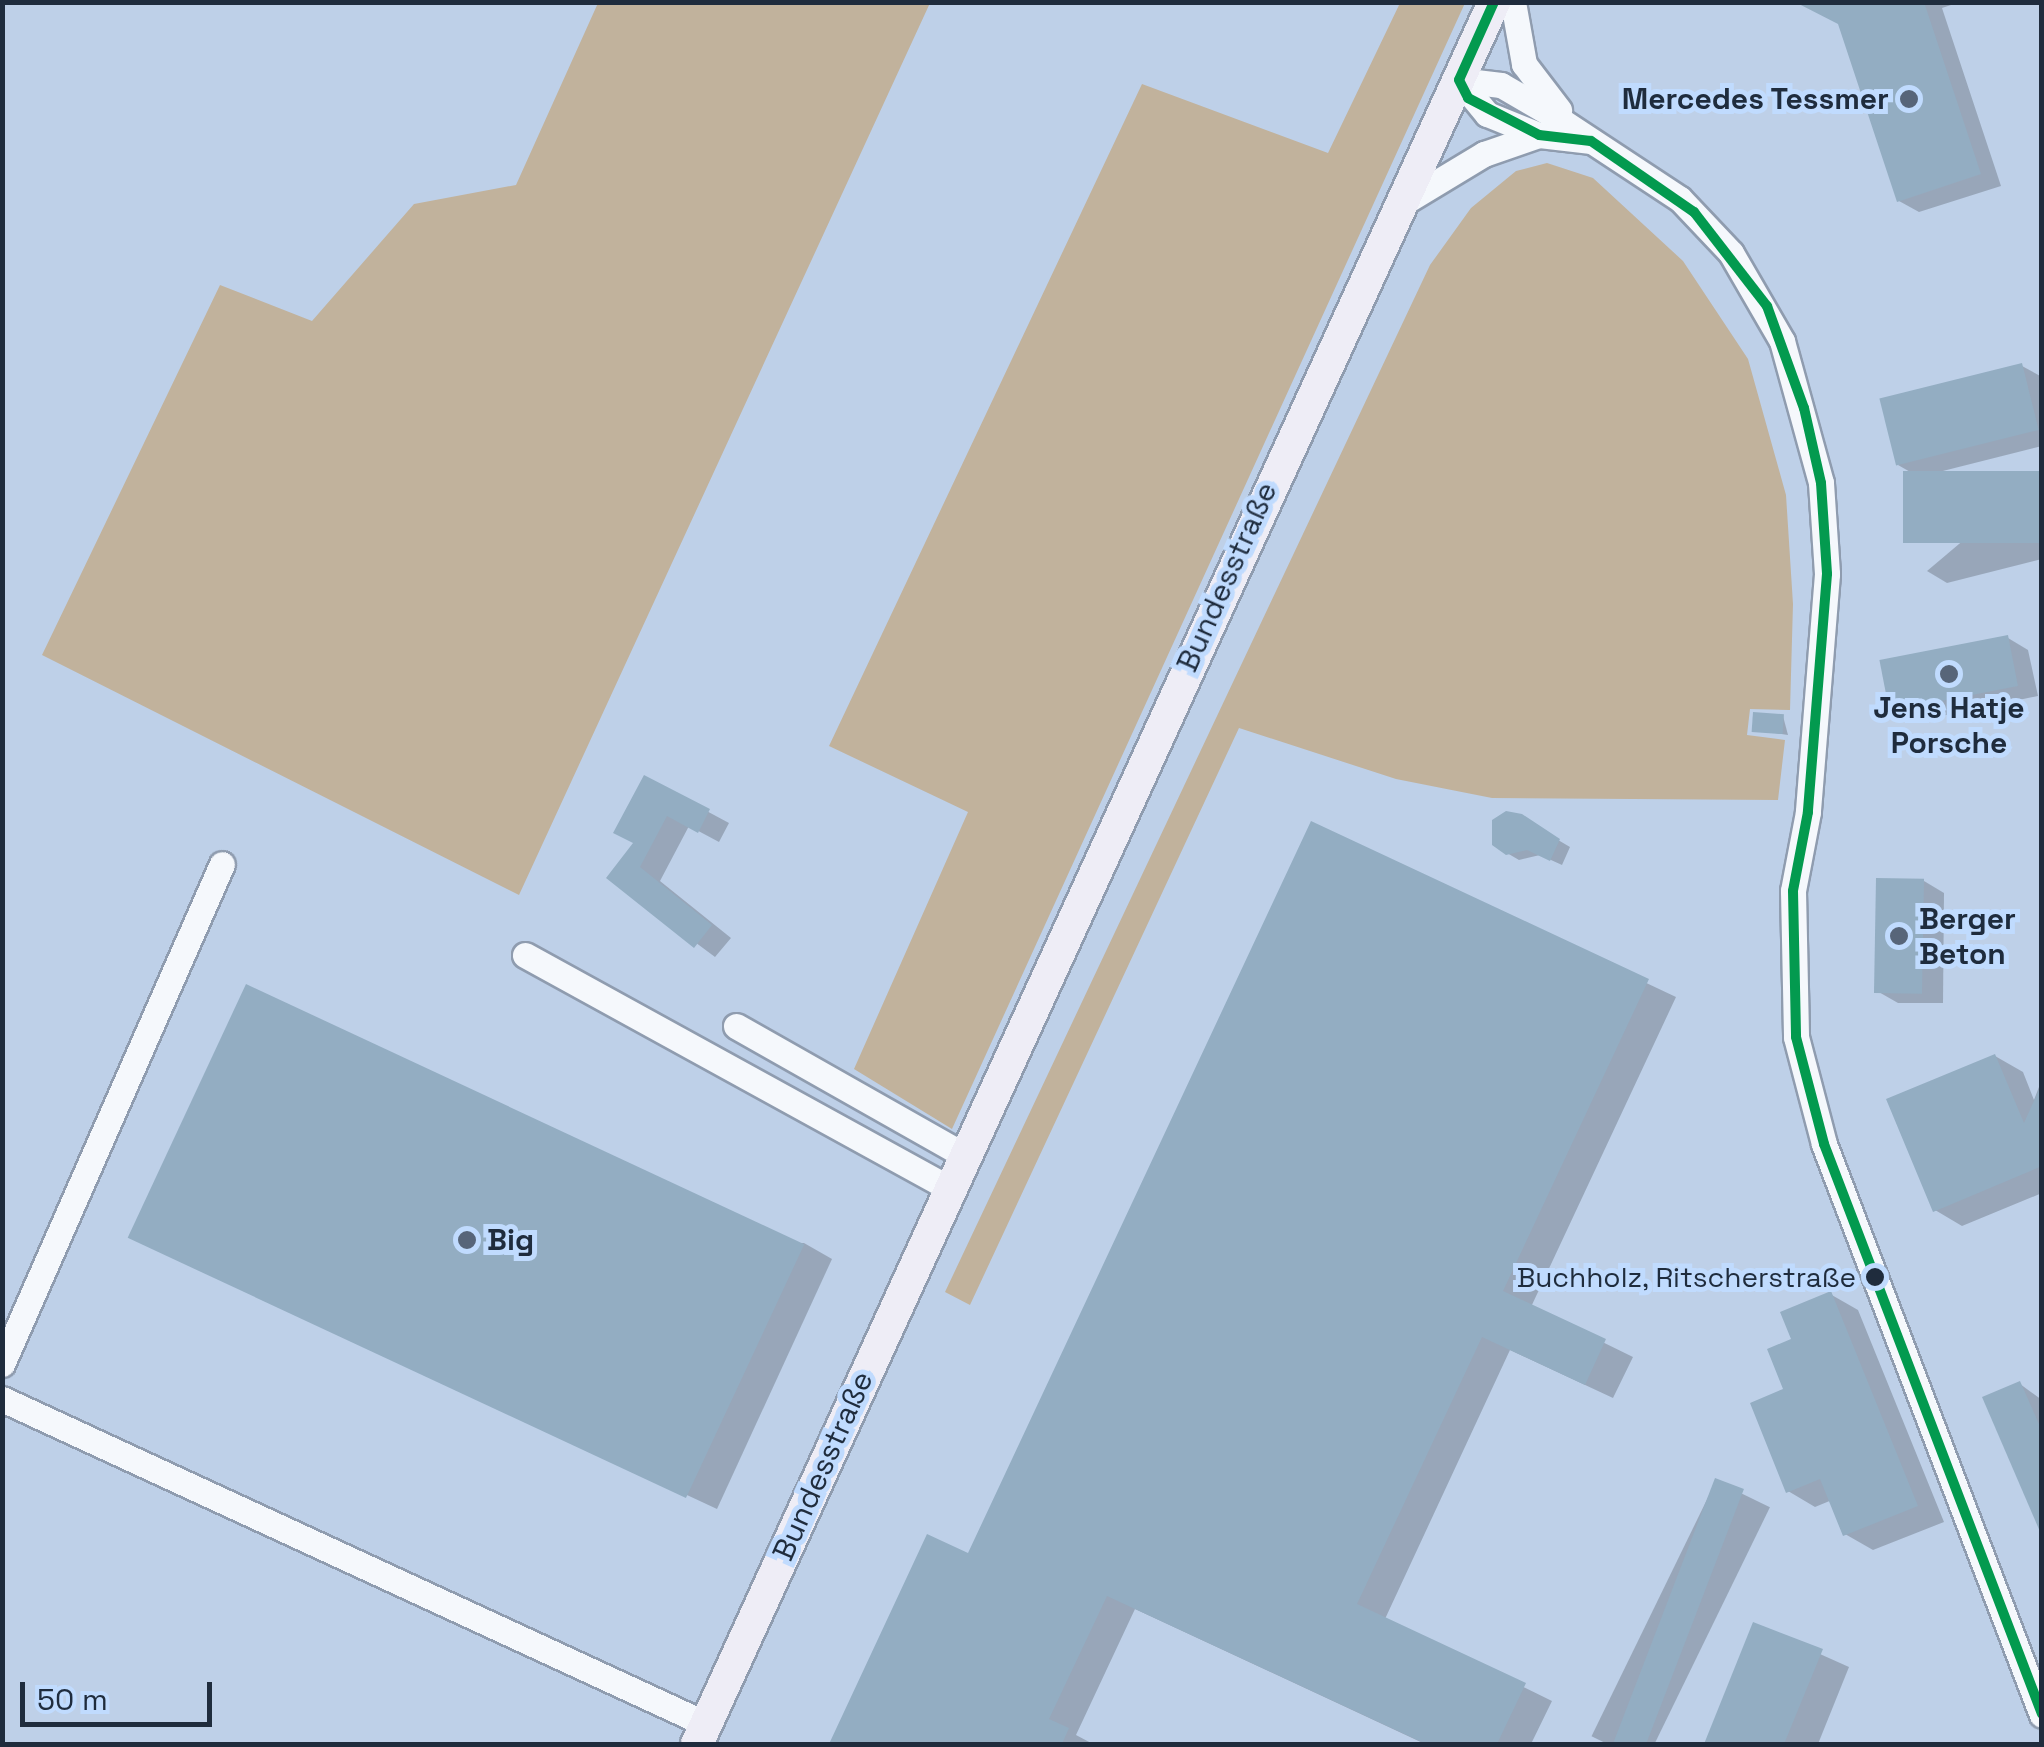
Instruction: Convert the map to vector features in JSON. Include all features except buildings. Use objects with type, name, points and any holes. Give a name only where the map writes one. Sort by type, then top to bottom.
[{"type":"main road","name":"Bundesstraße","points":[[702,1734],[1494,2]]},
{"type":"street","points":[[1513,2],[1530,77],[1591,141]]},
{"type":"street","points":[[1459,80],[1487,114],[1539,136],[1591,141]]},
{"type":"street","points":[[1459,80],[1501,85],[1680,199],[1731,253],[1771,314],[1804,408],[1821,483],[1827,574],[1808,812],[1793,891],[1796,1037],[1824,1144],[2042,1714]]},
{"type":"street","points":[[1402,204],[1484,154],[1539,136]]},
{"type":"street","points":[[2,1364],[222,864]]},
{"type":"street","points":[[525,955],[949,1188]]},
{"type":"street","points":[[736,1026],[964,1155]]},
{"type":"street","points":[[2,1399],[702,1734]]},
{"type":"shaded area","points":[[598,3],[930,3],[519,895],[42,655],[220,285],[312,321],[414,204],[516,185]]},
{"type":"shaded area","points":[[1400,3],[1465,3],[952,1129],[854,1069],[968,812],[829,746],[1142,84],[1328,153]]},
{"type":"shaded area","points":[[1547,163],[1593,178],[1683,261],[1748,359],[1786,495],[1793,604],[1790,710],[1750,709],[1747,735],[1785,740],[1778,800],[1492,798],[1396,779],[1239,728],[970,1305],[945,1292],[1430,265],[1471,208],[1516,171]]},
{"type":"transit line","points":[[1494,2],[1459,80],[1468,98],[1539,135],[1591,141],[1694,212],[1767,306],[1804,408],[1821,483],[1827,574],[1808,812],[1793,891],[1796,1037],[1824,1144],[2042,1714]]},
{"type":"place","name":"Mercedes Tessmer","points":[[1909,99]]},
{"type":"place","name":"Jens Hatje Porsche","points":[[1949,674]]},
{"type":"place","name":"Berger Beton","points":[[1899,936]]},
{"type":"place","name":"Big","points":[[467,1240]]},
{"type":"place","name":"Buchholz, Ritscherstraße","points":[[1875,1277]]}]
